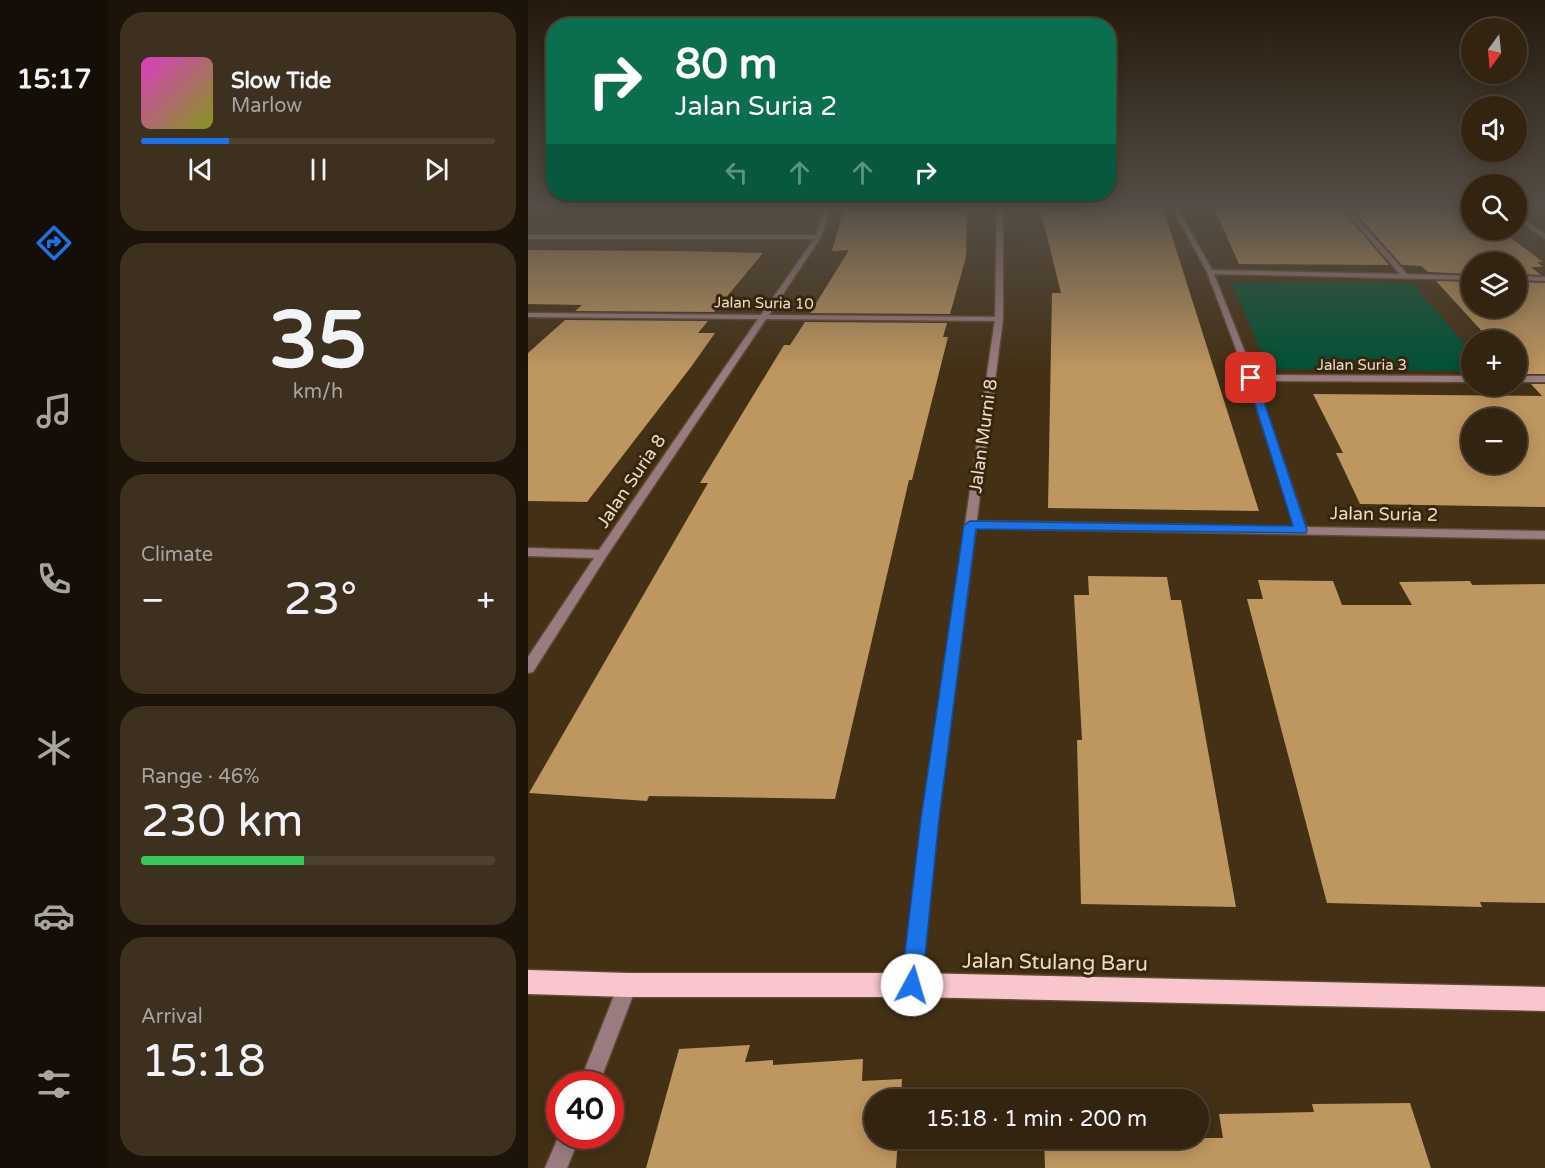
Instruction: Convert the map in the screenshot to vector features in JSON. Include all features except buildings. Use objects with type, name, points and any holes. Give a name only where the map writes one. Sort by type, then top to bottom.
[{"type":"main road","name":"Jalan Stulang Baru","points":[[528,982],[628,985],[912,985],[1545,999]]},
{"type":"street","name":"Jalan Suria 8","points":[[528,668],[602,554],[801,263]]},
{"type":"street","name":"Jalan Murni 8","points":[[912,985],[930,819],[999,319],[1000,263]]},
{"type":"street","points":[[1205,263],[1251,378],[1301,530]]},
{"type":"street","points":[[1393,263],[1405,276]]},
{"type":"street","points":[[1210,272],[1461,278]]},
{"type":"street","points":[[1527,278],[1545,279]]},
{"type":"street","name":"Jalan Suria 10","points":[[528,315],[999,319]]},
{"type":"street","name":"Jalan Suria 3","points":[[1251,378],[1461,379]]},
{"type":"street","points":[[1527,379],[1545,380]]},
{"type":"street","name":"Jalan Suria 2","points":[[970,525],[1545,536]]},
{"type":"street","points":[[528,552],[602,554]]},
{"type":"street","points":[[594,1071],[628,985]]},
{"type":"street","points":[[556,1168],[564,1149]]},
{"type":"green space","points":[[1231,282],[1412,283],[1461,339],[1461,371],[1269,369]]},
{"type":"route","points":[[912,985],[930,819],[970,525],[1152,530],[1301,530],[1251,378]]}]
